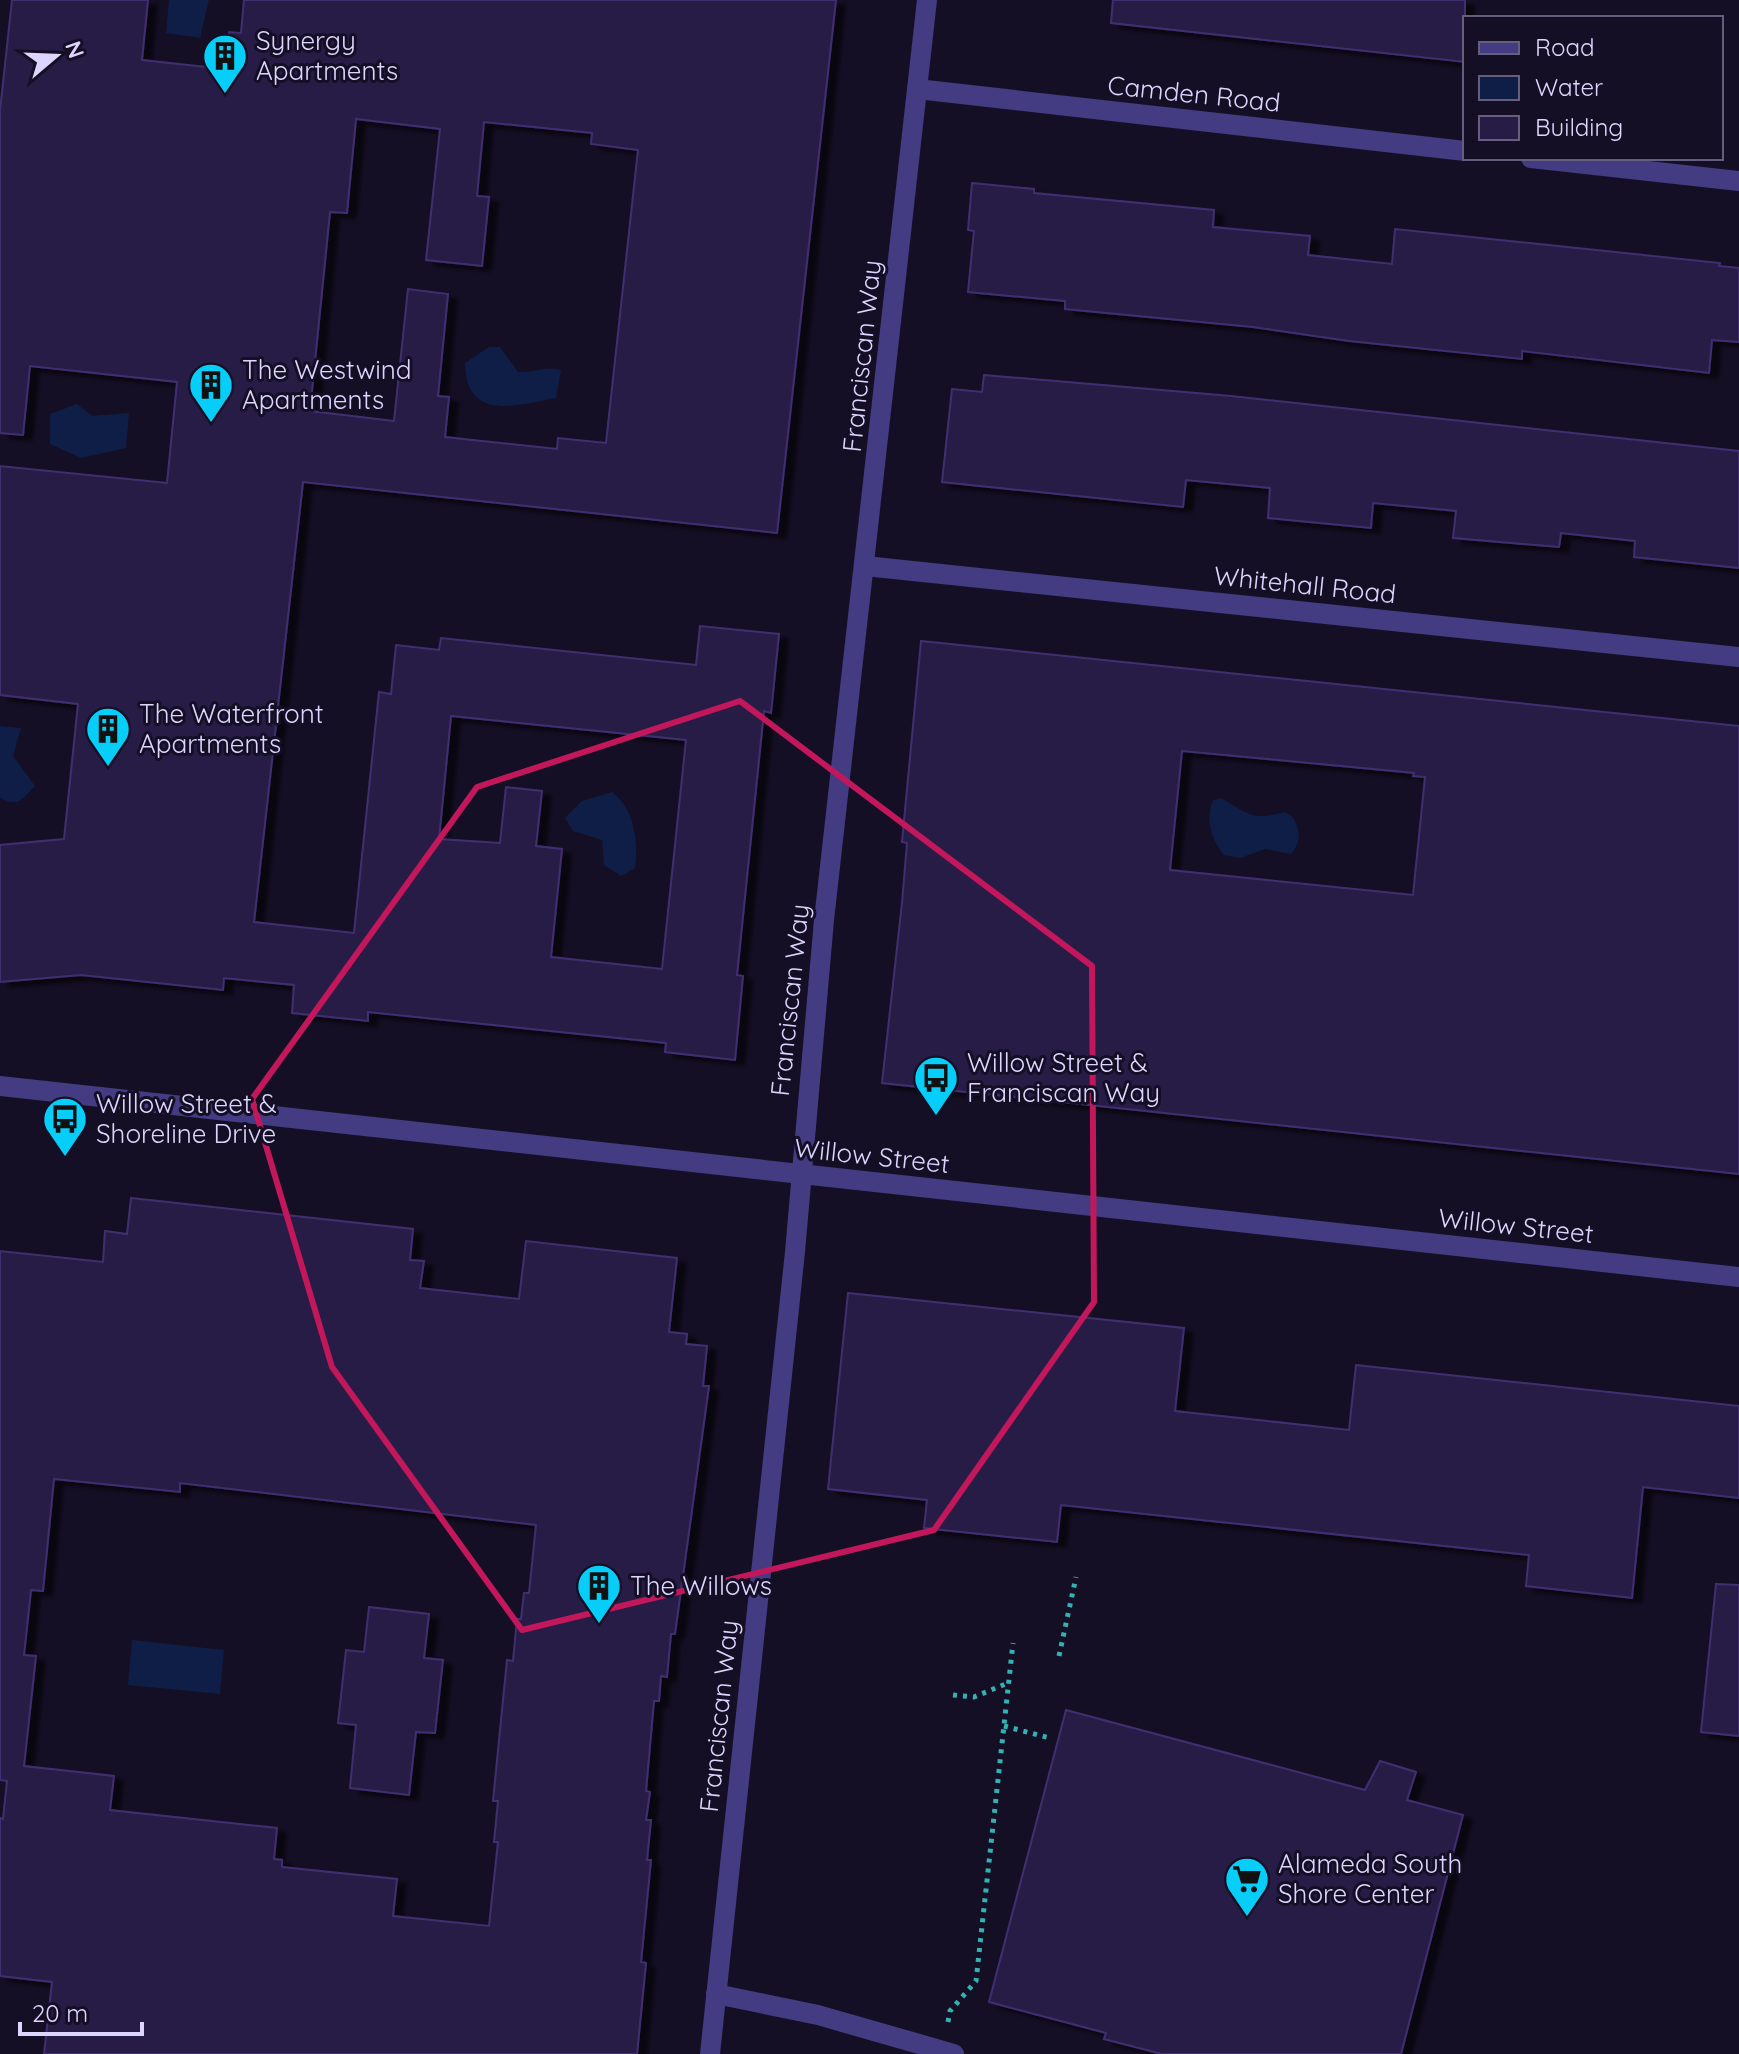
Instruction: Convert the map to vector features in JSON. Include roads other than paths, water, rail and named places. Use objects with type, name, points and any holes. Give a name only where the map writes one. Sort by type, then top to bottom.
[{"type":"street","name":"Franciscan Way","points":[[710,2054],[801,1175],[824,920],[927,0]]},
{"type":"street","name":"Camden Road","points":[[917,89],[1463,151]]},
{"type":"street","points":[[1549,160],[1739,181]]},
{"type":"street","name":"Whitehall Road","points":[[865,566],[1739,657]]},
{"type":"street","name":"Willow Street","points":[[0,1086],[1739,1277]]},
{"type":"street","points":[[716,1994],[818,2015],[948,2052]]},
{"type":"water","points":[[169,0],[209,0],[200,38],[166,33]]},
{"type":"water","points":[[489,347],[500,347],[518,372],[561,370],[556,398],[497,406],[474,395],[465,363]]},
{"type":"water","points":[[77,404],[92,416],[129,413],[126,448],[81,458],[50,444],[50,414]]},
{"type":"water","points":[[0,726],[21,728],[13,756],[35,786],[16,802],[0,798]]},
{"type":"water","points":[[612,792],[630,816],[635,837],[635,868],[621,876],[604,865],[602,840],[573,831],[565,818],[582,801]]},
{"type":"water","points":[[1221,798],[1257,816],[1285,812],[1293,817],[1299,836],[1291,854],[1265,849],[1240,858],[1224,855],[1213,836],[1210,822],[1213,800]]},
{"type":"water","points":[[132,1640],[224,1650],[220,1694],[128,1685]]},
{"type":"place","name":"Synergy Apartments","points":[[225,95]]},
{"type":"place","name":"The Westwind Apartments","points":[[211,424]]},
{"type":"place","name":"The Waterfront Apartments","points":[[108,768]]},
{"type":"place","name":"Willow Street & Franciscan Way","points":[[936,1117]]},
{"type":"place","name":"Willow Street & Shoreline Drive","points":[[65,1158]]},
{"type":"place","name":"The Willows","points":[[599,1625]]},
{"type":"place","name":"Alameda South Shore Center","points":[[1247,1918]]}]
